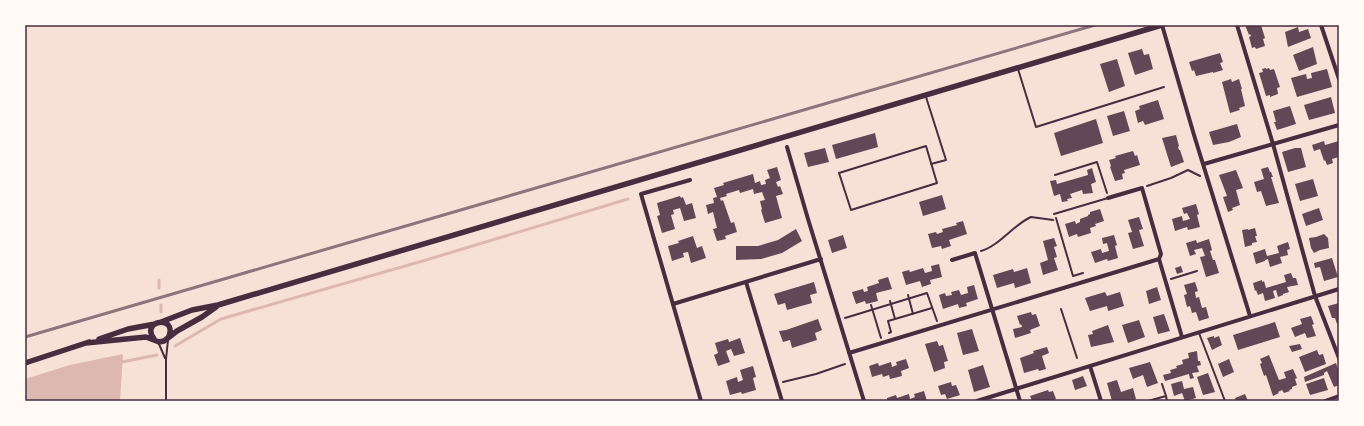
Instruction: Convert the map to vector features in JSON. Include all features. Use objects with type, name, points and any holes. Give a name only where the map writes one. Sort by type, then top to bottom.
[{"type":"street","points":[[25,363],[128,329],[155,324],[192,310],[218,306],[1162,25],[1250,316]]},
{"type":"street","points":[[1237,25],[1273,144],[1315,296],[1339,358]]},
{"type":"street","points":[[1321,25],[1339,79]]},
{"type":"street","points":[[1204,164],[1339,125]]},
{"type":"street","points":[[787,147],[864,401]]},
{"type":"street","points":[[690,180],[641,194],[701,401]]},
{"type":"street","points":[[1108,198],[1142,188],[1161,254],[1159,259],[1182,337]]},
{"type":"street","points":[[952,260],[975,253],[1020,401]]},
{"type":"street","points":[[673,304],[821,259]]},
{"type":"street","points":[[849,353],[1159,259]]},
{"type":"street","points":[[746,282],[782,401]]},
{"type":"street","points":[[978,401],[1339,289]]},
{"type":"street","points":[[86,343],[146,337],[164,341],[169,336],[218,306]]},
{"type":"street","points":[[161,322],[164,322],[169,327],[169,336]]},
{"type":"street","points":[[155,324],[151,331],[156,340]]},
{"type":"street","points":[[1090,366],[1101,401]]},
{"type":"street","points":[[1325,401],[1339,396]]},
{"type":"lane","points":[[1000,25],[1005,25]]},
{"type":"lane","points":[[1018,68],[1036,126],[1164,86]]},
{"type":"lane","points":[[926,96],[946,160],[932,164]]},
{"type":"lane","points":[[926,146],[932,164],[937,183],[851,210],[839,173],[926,146]]},
{"type":"lane","points":[[1054,217],[1108,198]]},
{"type":"lane","points":[[1199,332],[1225,401]]},
{"type":"lane","points":[[166,401],[166,360],[169,336]]},
{"type":"lane","points":[[156,340],[166,360]]},
{"type":"lane","points":[[1162,384],[1167,401]]},
{"type":"lane","points":[[1148,401],[1166,396]]},
{"type":"path","points":[[1055,175],[1097,162],[1108,198]]},
{"type":"path","points":[[1156,184],[1188,170],[1200,176]]},
{"type":"path","points":[[975,253],[990,248],[1029,218],[1039,217],[1052,220],[1056,216],[1073,276],[1083,273]]},
{"type":"path","points":[[1166,281],[1197,271]]},
{"type":"path","points":[[848,317],[927,293],[938,325]]},
{"type":"path","points":[[908,295],[914,314]]},
{"type":"path","points":[[890,300],[895,319]]},
{"type":"path","points":[[871,305],[880,336],[891,332],[888,321],[932,308]]},
{"type":"path","points":[[1061,308],[1077,358]]},
{"type":"path","points":[[777,384],[816,374],[852,362]]},
{"type":"shaded area","points":[[123,354],[120,401],[25,401],[25,379],[70,365]]},
{"type":"building","points":[[1245,25],[1261,25],[1265,38],[1263,39],[1265,46],[1256,49],[1255,47],[1252,48],[1249,37],[1251,36],[1250,34],[1249,35]]},
{"type":"building","points":[[1298,27],[1299,32],[1308,29],[1311,38],[1288,47],[1285,32]]},
{"type":"building","points":[[1313,47],[1317,64],[1299,71],[1293,55]]},
{"type":"building","points":[[1142,49],[1144,55],[1149,54],[1153,69],[1135,75],[1128,53]]},
{"type":"building","points":[[1220,53],[1223,62],[1220,63],[1223,70],[1196,76],[1194,70],[1192,71],[1189,62]]},
{"type":"building","points":[[1117,59],[1125,86],[1109,92],[1100,64]]},
{"type":"building","points":[[1269,68],[1270,70],[1274,69],[1280,87],[1277,88],[1278,94],[1270,97],[1270,95],[1266,96],[1259,73],[1263,72],[1262,69]]},
{"type":"building","points":[[1327,69],[1332,87],[1297,97],[1291,78],[1306,74],[1307,79],[1312,78],[1311,73]]},
{"type":"building","points":[[1231,79],[1232,82],[1239,79],[1245,106],[1239,108],[1240,110],[1230,113],[1222,82]]},
{"type":"building","points":[[1331,97],[1335,113],[1309,120],[1304,105]]},
{"type":"building","points":[[1158,100],[1164,119],[1145,125],[1143,121],[1138,123],[1135,111],[1140,109],[1139,106]]},
{"type":"building","points":[[1290,106],[1296,124],[1277,130],[1274,122],[1276,122],[1273,111]]},
{"type":"building","points":[[1124,111],[1130,131],[1113,136],[1107,116]]},
{"type":"building","points":[[1096,119],[1103,143],[1061,156],[1054,133]]},
{"type":"building","points":[[1237,124],[1241,137],[1229,142],[1213,145],[1209,132]]},
{"type":"building","points":[[875,133],[878,147],[836,159],[832,145]]},
{"type":"building","points":[[1176,135],[1178,147],[1184,162],[1171,167],[1162,138]]},
{"type":"building","points":[[1324,141],[1325,145],[1339,141],[1339,157],[1332,159],[1333,163],[1327,165],[1320,149],[1314,151],[1312,145]]},
{"type":"building","points":[[825,148],[829,162],[808,167],[804,153]]},
{"type":"building","points":[[1295,148],[1301,148],[1306,167],[1288,172],[1282,152]]},
{"type":"building","points":[[1133,151],[1135,156],[1137,155],[1140,165],[1124,170],[1125,173],[1122,174],[1123,179],[1115,181],[1109,160],[1116,158],[1115,156]]},
{"type":"building","points":[[777,167],[781,180],[776,182],[778,187],[780,186],[783,194],[776,196],[782,218],[765,223],[760,201],[765,200],[762,192],[754,194],[753,189],[740,193],[739,190],[726,194],[727,196],[720,198],[721,201],[723,200],[731,223],[734,222],[737,232],[725,236],[726,239],[717,241],[713,229],[717,228],[713,212],[708,214],[706,205],[714,203],[713,198],[717,197],[714,188],[724,185],[723,183],[753,174],[755,183],[760,181],[761,185],[766,184],[765,180],[770,178],[767,170]]},
{"type":"building","points":[[1268,167],[1273,177],[1271,177],[1279,203],[1266,206],[1261,191],[1257,192],[1254,182],[1264,179],[1261,169]]},
{"type":"building","points":[[1092,168],[1096,182],[1091,184],[1093,193],[1083,194],[1082,190],[1070,194],[1072,198],[1067,199],[1068,201],[1062,202],[1060,194],[1054,196],[1050,181],[1056,180],[1057,184],[1088,175],[1087,170]]},
{"type":"building","points":[[1236,170],[1243,188],[1236,190],[1240,205],[1232,208],[1233,210],[1228,212],[1223,197],[1227,196],[1219,175]]},
{"type":"building","points":[[1313,179],[1318,196],[1300,201],[1295,184]]},
{"type":"building","points":[[942,195],[946,209],[923,216],[919,202]]},
{"type":"building","points":[[680,196],[681,198],[683,197],[686,205],[692,203],[696,218],[684,221],[680,208],[673,210],[674,214],[671,215],[675,229],[662,233],[657,216],[660,215],[657,203]]},
{"type":"building","points":[[1196,204],[1199,214],[1197,215],[1200,227],[1188,230],[1187,227],[1175,231],[1172,219],[1182,216],[1183,221],[1190,219],[1187,213],[1184,214],[1182,208]]},
{"type":"building","points":[[1319,208],[1323,220],[1306,226],[1302,214]]},
{"type":"building","points":[[1100,209],[1104,221],[1095,224],[1096,226],[1090,228],[1091,233],[1078,237],[1077,234],[1069,237],[1065,224],[1075,221],[1076,224],[1080,222],[1080,219],[1088,216],[1090,212]]},
{"type":"building","points":[[1139,217],[1143,229],[1139,230],[1144,246],[1133,249],[1128,233],[1132,232],[1128,220]]},
{"type":"building","points":[[963,221],[967,234],[949,240],[951,246],[942,249],[941,246],[932,248],[928,234],[943,232],[942,229],[957,225],[956,223]]},
{"type":"building","points":[[1255,228],[1257,242],[1245,247],[1242,230]]},
{"type":"building","points":[[796,229],[802,241],[782,253],[761,259],[736,260],[736,246],[758,246],[778,240]]},
{"type":"building","points":[[1324,234],[1328,238],[1329,248],[1314,253],[1311,248],[1309,238]]},
{"type":"building","points":[[843,235],[847,248],[832,253],[828,240]]},
{"type":"building","points":[[1114,235],[1117,245],[1115,246],[1118,258],[1108,261],[1107,259],[1095,263],[1091,252],[1101,249],[1102,253],[1109,251],[1107,243],[1103,244],[1102,238]]},
{"type":"building","points":[[693,236],[697,248],[702,246],[706,258],[691,263],[688,252],[683,253],[684,257],[672,261],[668,246],[679,243],[678,241]]},
{"type":"building","points":[[1054,238],[1057,246],[1054,247],[1057,257],[1054,258],[1058,270],[1043,275],[1040,263],[1048,260],[1043,241]]},
{"type":"building","points":[[1209,239],[1212,250],[1210,251],[1213,260],[1215,260],[1219,273],[1206,277],[1200,257],[1205,256],[1202,248],[1194,250],[1196,254],[1190,256],[1186,243],[1196,240],[1197,243]]},
{"type":"building","points":[[1288,242],[1290,249],[1287,250],[1288,255],[1280,257],[1282,263],[1270,267],[1268,259],[1256,264],[1253,253],[1265,249],[1267,256],[1279,253],[1277,246]]},
{"type":"building","points":[[1332,258],[1338,277],[1324,281],[1320,267],[1315,268],[1314,263]]},
{"type":"building","points":[[939,264],[942,277],[930,280],[931,284],[922,287],[920,281],[906,285],[902,272],[909,270],[910,272],[923,268],[925,273],[932,271],[931,266]]},
{"type":"building","points":[[1181,266],[1183,272],[1177,274],[1175,268]]},
{"type":"building","points":[[1027,268],[1031,283],[1015,288],[1014,283],[997,288],[993,275],[1013,269],[1014,272]]},
{"type":"building","points":[[1291,273],[1293,278],[1296,278],[1298,285],[1287,287],[1289,292],[1283,295],[1278,297],[1276,290],[1273,291],[1275,298],[1265,301],[1263,293],[1258,295],[1256,290],[1255,291],[1253,283],[1262,280],[1262,282],[1264,281],[1266,288],[1286,282],[1284,275]]},
{"type":"building","points":[[888,277],[892,289],[876,293],[878,301],[866,304],[865,301],[856,304],[852,292],[863,289],[864,292],[868,291],[867,287],[879,283],[878,280]]},
{"type":"building","points":[[814,282],[817,293],[810,295],[812,303],[787,310],[785,303],[778,305],[774,294]]},
{"type":"building","points":[[1195,282],[1198,291],[1195,292],[1196,298],[1199,297],[1202,308],[1206,307],[1209,318],[1199,321],[1196,312],[1192,313],[1190,306],[1187,307],[1184,295],[1187,294],[1184,285]]},
{"type":"building","points":[[974,285],[978,299],[966,303],[967,306],[959,308],[958,304],[943,309],[939,295],[945,293],[946,296],[952,295],[951,292],[959,290],[961,295],[968,293],[967,287]]},
{"type":"building","points":[[1157,287],[1161,300],[1149,304],[1146,291]]},
{"type":"building","points":[[1105,292],[1107,296],[1120,292],[1124,306],[1108,311],[1107,306],[1090,311],[1085,298]]},
{"type":"building","points":[[1339,303],[1339,323],[1337,324],[1335,318],[1332,318],[1328,306]]},
{"type":"building","points":[[1031,312],[1032,315],[1036,314],[1040,326],[1030,330],[1031,333],[1015,338],[1013,329],[1022,327],[1017,316]]},
{"type":"building","points":[[1164,314],[1170,331],[1158,334],[1153,317]]},
{"type":"building","points":[[1311,316],[1314,324],[1312,325],[1316,336],[1307,338],[1305,333],[1295,337],[1291,328],[1302,324],[1300,319]]},
{"type":"building","points":[[818,319],[822,330],[815,333],[817,340],[792,348],[790,340],[783,342],[779,331]]},
{"type":"building","points":[[1139,320],[1145,337],[1128,343],[1122,325]]},
{"type":"building","points":[[1275,322],[1280,337],[1238,350],[1233,335]]},
{"type":"building","points":[[1108,325],[1114,342],[1091,347],[1088,335],[1093,334],[1092,331]]},
{"type":"building","points":[[972,329],[979,351],[963,355],[957,333]]},
{"type":"building","points":[[1214,336],[1214,338],[1219,336],[1222,345],[1212,350],[1207,338]]},
{"type":"building","points":[[740,338],[745,353],[734,356],[731,349],[726,351],[730,362],[718,366],[714,355],[718,353],[715,343],[728,339],[729,342]]},
{"type":"building","points":[[937,341],[939,346],[943,345],[948,361],[944,362],[945,368],[934,372],[925,344]]},
{"type":"building","points":[[1300,344],[1302,349],[1292,352],[1289,346]]},
{"type":"building","points":[[1047,347],[1049,353],[1042,356],[1046,369],[1039,371],[1038,369],[1024,373],[1020,358],[1034,353],[1033,351]]},
{"type":"building","points":[[1317,350],[1319,355],[1323,354],[1326,364],[1305,372],[1299,357]]},
{"type":"building","points":[[1197,351],[1198,361],[1200,361],[1201,365],[1197,366],[1199,372],[1192,373],[1194,378],[1190,379],[1189,374],[1165,381],[1163,375],[1171,373],[1170,370],[1183,364],[1182,360],[1189,358],[1188,353]]},
{"type":"building","points":[[1269,355],[1279,380],[1286,378],[1284,372],[1293,369],[1297,378],[1295,379],[1297,385],[1292,387],[1292,389],[1289,390],[1290,391],[1284,393],[1282,390],[1273,396],[1266,375],[1264,376],[1260,364],[1262,363],[1260,359]]},
{"type":"building","points":[[906,359],[909,368],[901,371],[902,376],[890,379],[889,375],[883,377],[882,374],[872,377],[869,366],[878,363],[879,366],[891,362],[892,367],[897,365],[896,362]]},
{"type":"building","points":[[1229,359],[1234,372],[1223,377],[1218,364]]},
{"type":"building","points":[[1150,362],[1158,383],[1147,387],[1143,375],[1133,379],[1129,368]]},
{"type":"building","points":[[1336,363],[1339,373],[1339,385],[1334,387],[1327,371],[1324,375],[1305,382],[1304,377]]},
{"type":"building","points":[[983,365],[990,387],[974,392],[968,370]]},
{"type":"building","points":[[753,366],[756,377],[753,378],[756,390],[742,394],[741,392],[730,395],[726,381],[737,377],[738,382],[743,380],[740,370]]},
{"type":"building","points":[[1208,373],[1215,392],[1203,395],[1197,377]]},
{"type":"building","points":[[1083,376],[1087,386],[1075,390],[1072,380]]},
{"type":"building","points":[[1324,378],[1328,390],[1310,395],[1306,384]]},
{"type":"building","points":[[1117,380],[1121,392],[1133,388],[1136,399],[1130,401],[1112,401],[1107,383]]},
{"type":"building","points":[[1182,381],[1184,389],[1193,387],[1196,398],[1185,401],[1182,393],[1174,396],[1171,384]]},
{"type":"building","points":[[951,382],[952,386],[956,385],[960,395],[947,399],[945,394],[941,395],[938,386]]},
{"type":"building","points":[[1048,390],[1049,392],[1053,391],[1056,399],[1052,401],[1032,401],[1030,396]]},
{"type":"building","points":[[924,391],[927,401],[887,401],[887,398],[896,395],[897,398],[909,394],[910,399],[915,397],[914,394]]},
{"type":"building","points":[[1245,394],[1248,401],[1236,401],[1235,398]]},
{"type":"waterway","points":[[175,346],[221,319],[426,260],[628,199]]},
{"type":"waterway","points":[[159,280],[159,288]]},
{"type":"waterway","points":[[161,305],[161,312]]},
{"type":"waterway","points":[[122,362],[157,355]]},
{"type":"railway","points":[[25,337],[1095,25]]}]
